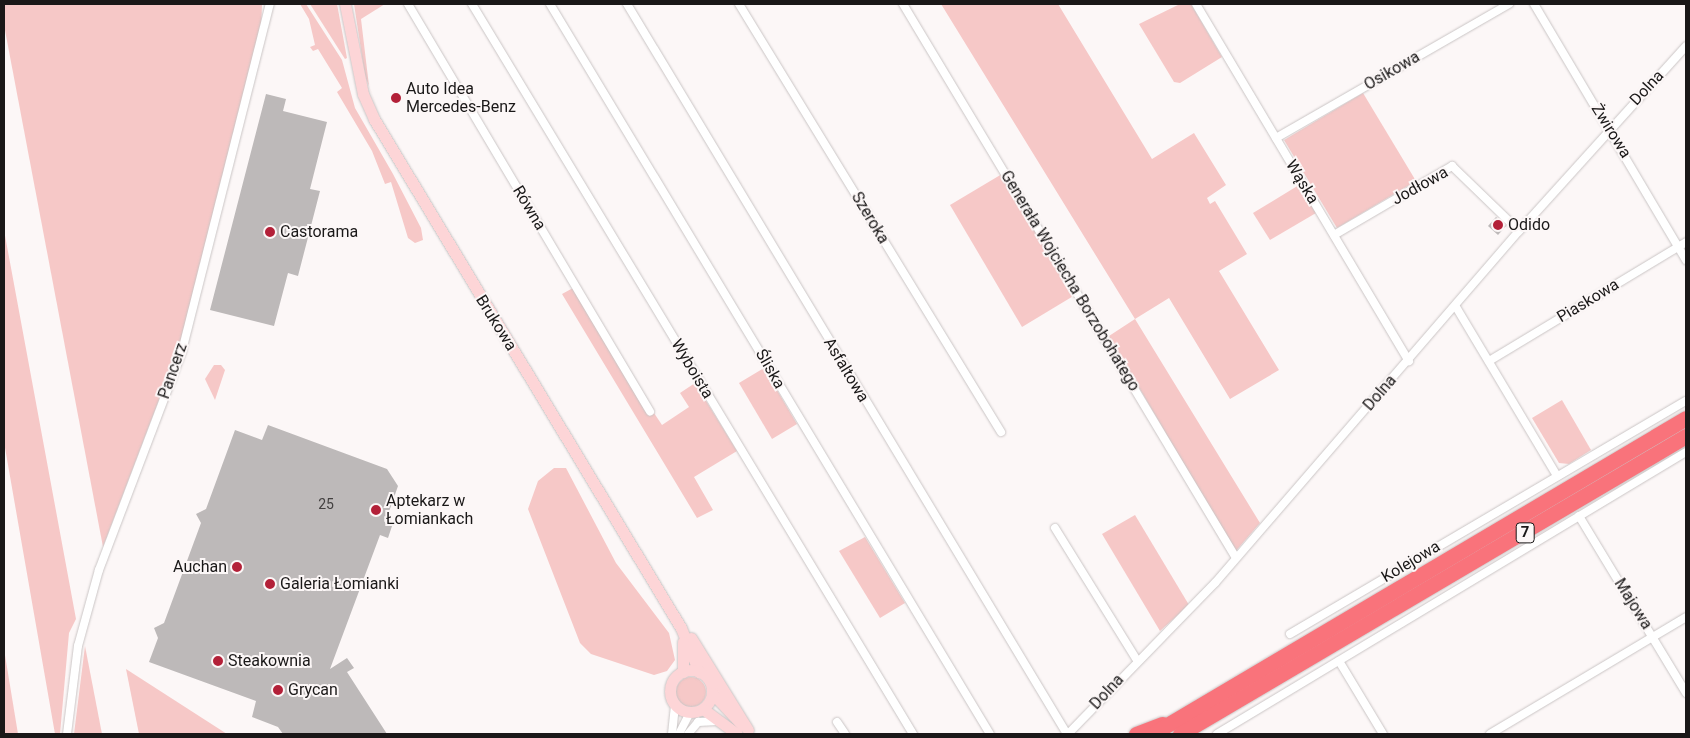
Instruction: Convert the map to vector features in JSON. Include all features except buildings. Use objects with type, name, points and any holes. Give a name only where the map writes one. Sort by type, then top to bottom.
[{"type":"highway","name":"Kolejowa","points":[[1152,734],[1686,418]]},
{"type":"highway","name":"Kolejowa","points":[[1180,734],[1686,436]]},
{"type":"highway","points":[[1136,734],[1180,718]]},
{"type":"highway","points":[[1186,734],[1198,724]]},
{"type":"street","name":"Pancerz","points":[[67,734],[78,646],[98,570],[182,351],[267,23],[270,4]]},
{"type":"street","name":"Brukowa","points":[[345,4],[361,88],[374,119],[681,628],[699,672]]},
{"type":"street","name":"Równa","points":[[408,4],[650,412]]},
{"type":"street","name":"Wyboista","points":[[472,4],[913,734]]},
{"type":"street","name":"Śliska","points":[[550,4],[990,734]]},
{"type":"street","name":"Asfaltowa","points":[[627,4],[1067,734]]},
{"type":"street","name":"Szeroka","points":[[739,4],[1001,432]]},
{"type":"street","name":"Generała Wojciecha Borzobohatego","points":[[903,4],[1236,558]]},
{"type":"street","name":"Wąska","points":[[1196,4],[1409,361]]},
{"type":"street","name":"Osikowa","points":[[1276,138],[1509,4]]},
{"type":"street","name":"Żwirowa","points":[[1534,4],[1609,130],[1616,136],[1686,260]]},
{"type":"street","name":"Dolna","points":[[1067,734],[1236,558],[1456,307],[1519,231],[1686,46]]},
{"type":"street","name":"Jodłowa","points":[[1334,235],[1452,166],[1519,231]]},
{"type":"street","name":"Piaskowa","points":[[1489,361],[1686,242]]},
{"type":"street","points":[[1456,307],[1557,476]]},
{"type":"street","name":"Kolejowa","points":[[1290,634],[1686,400]]},
{"type":"street","points":[[1217,734],[1686,452]]},
{"type":"street","name":"Majowa","points":[[1579,516],[1686,692]]},
{"type":"street","points":[[1055,528],[1137,660]]},
{"type":"street","points":[[1490,734],[1686,617]]},
{"type":"street","name":"Brukowa","points":[[681,628],[683,672]]},
{"type":"street","points":[[681,628],[702,652],[745,733]]},
{"type":"street","points":[[1339,661],[1383,734]]},
{"type":"street","points":[[672,734],[674,705],[670,688],[683,672],[699,672],[708,679],[712,693],[745,733]]},
{"type":"street","points":[[703,709],[712,693]]},
{"type":"street","points":[[674,705],[690,712],[703,709],[745,733]]},
{"type":"street","points":[[679,734],[690,712]]},
{"type":"street","points":[[688,734],[698,722],[723,721]]},
{"type":"street","points":[[837,722],[845,734]]},
{"type":"shaded area","points":[[4,4],[262,4],[261,33],[181,342],[103,547],[4,25]]},
{"type":"shaded area","points":[[300,4],[306,4],[342,60],[355,108],[421,228],[423,240],[415,243],[408,238],[391,182],[385,184],[372,151],[337,92],[342,88],[318,49],[313,51],[310,47],[315,45],[309,19]]},
{"type":"shaded area","points":[[310,4],[337,4],[347,58],[345,59]]},
{"type":"shaded area","points":[[354,4],[385,4],[361,19],[369,86],[381,117],[365,76]]},
{"type":"shaded area","points":[[941,4],[1058,4],[1152,159],[1194,133],[1226,185],[1207,198],[1210,204],[1215,201],[1247,254],[1219,271],[1279,370],[1230,399],[1169,298],[1135,319]]},
{"type":"shaded area","points":[[1180,4],[1191,4],[1222,57],[1180,83],[1174,82],[1139,24]]},
{"type":"shaded area","points":[[1363,93],[1416,181],[1337,228],[1284,140]]},
{"type":"shaded area","points":[[1002,174],[1075,295],[1022,327],[950,205]]},
{"type":"shaded area","points":[[1299,185],[1316,213],[1270,240],[1253,213]]},
{"type":"shaded area","points":[[4,230],[76,619],[69,633],[60,734],[55,734],[4,442]]},
{"type":"shaded area","points":[[573,288],[650,415],[654,413],[662,425],[689,407],[680,393],[695,383],[737,451],[694,477],[713,510],[697,518],[562,294]]},
{"type":"shaded area","points":[[1135,319],[1260,523],[1235,552],[1109,336]]},
{"type":"shaded area","points":[[214,365],[221,365],[225,370],[215,400],[205,379]]},
{"type":"shaded area","points":[[764,368],[797,424],[772,439],[739,383]]},
{"type":"shaded area","points":[[1562,400],[1591,450],[1569,464],[1559,463],[1532,418]]},
{"type":"shaded area","points":[[554,468],[566,468],[616,563],[669,633],[675,660],[667,671],[654,675],[591,654],[580,643],[528,509],[538,481]]},
{"type":"shaded area","points":[[1135,515],[1189,605],[1160,631],[1102,534]]},
{"type":"shaded area","points":[[865,537],[905,603],[880,618],[839,551]]},
{"type":"shaded area","points":[[85,646],[102,734],[74,734]]},
{"type":"shaded area","points":[[4,649],[18,734],[4,734]]},
{"type":"shaded area","points":[[126,669],[227,734],[139,734]]},
{"type":"shaded area","points":[[691,677],[702,681],[706,692],[702,703],[691,707],[680,703],[676,692],[680,681]]},
{"type":"place","name":"Auto Idea Mercedes-Benz","points":[[396,98]]},
{"type":"place","name":"Odido","points":[[1498,225]]},
{"type":"place","name":"Castorama","points":[[270,232]]},
{"type":"place","name":"Aptekarz w Łomiankach","points":[[376,510]]},
{"type":"place","name":"Auchan","points":[[237,567]]},
{"type":"place","name":"Galeria Łomianki","points":[[270,584]]},
{"type":"place","name":"Steakownia","points":[[218,661]]},
{"type":"place","name":"Grycan","points":[[278,690]]}]
